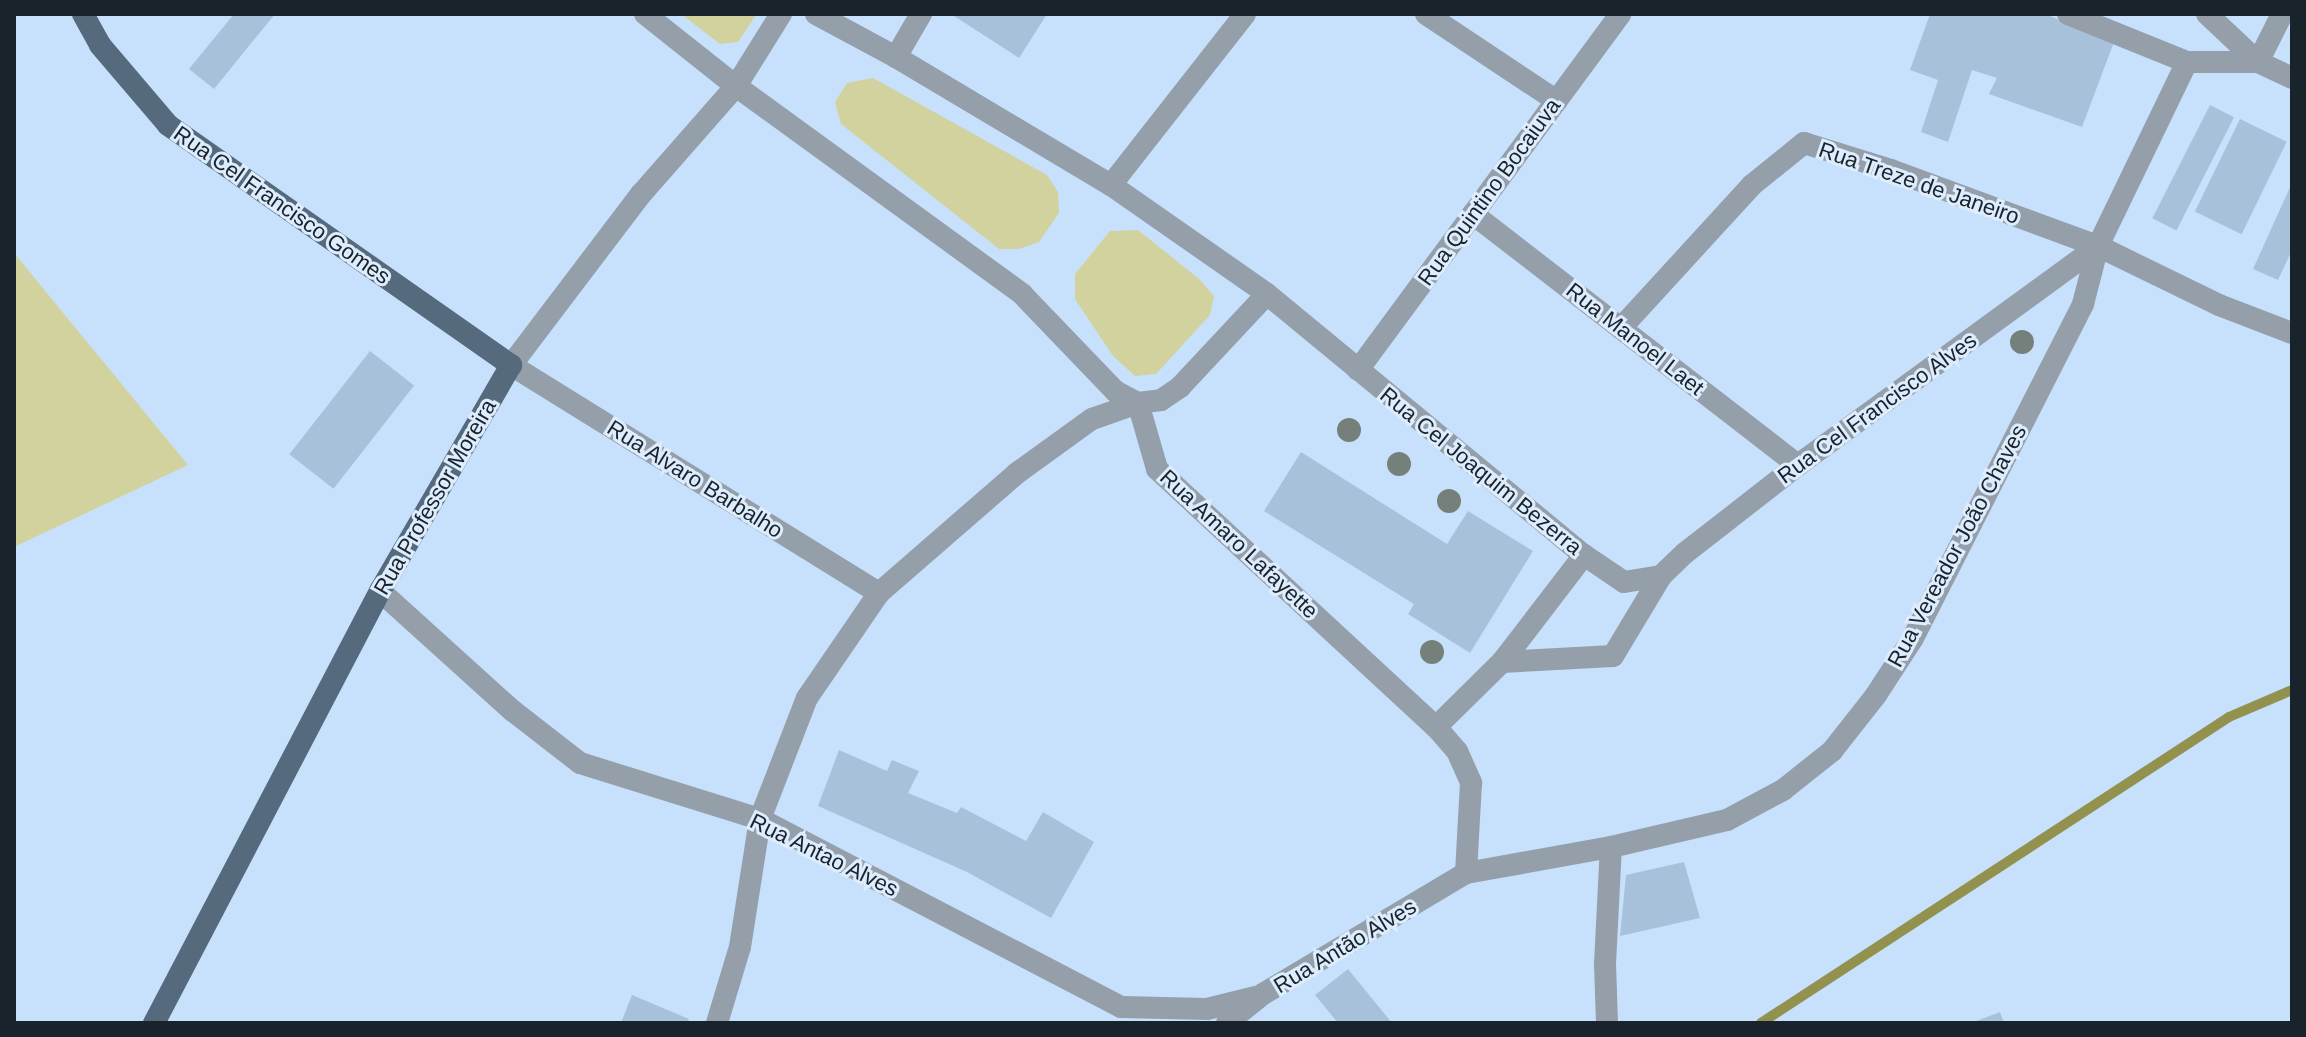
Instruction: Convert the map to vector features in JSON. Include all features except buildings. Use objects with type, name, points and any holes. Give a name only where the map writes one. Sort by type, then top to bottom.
[{"type":"main road","name":"Rua Cel Francisco Gomes","points":[[83,14],[100,45],[168,125],[511,365]]},
{"type":"main road","name":"Rua Professor Moreira","points":[[154,1023],[380,591],[511,365]]},
{"type":"street","points":[[645,14],[736,86],[1022,294],[1115,391],[1138,403]]},
{"type":"street","name":"Rua Professor Moreira","points":[[511,365],[641,194],[736,86],[781,14]]},
{"type":"street","points":[[717,1023],[740,947],[760,819],[807,698],[879,593],[1017,473],[1092,419],[1138,403],[1161,400],[1180,387],[1267,294],[1111,185],[896,57],[816,14]]},
{"type":"street","points":[[896,57],[921,14]]},
{"type":"street","points":[[1111,185],[1245,14]]},
{"type":"street","points":[[1426,14],[1557,101]]},
{"type":"street","name":"Rua Quintino Bocaiuva","points":[[1358,370],[1620,14]]},
{"type":"street","points":[[2068,14],[2187,62],[2258,62]]},
{"type":"street","points":[[2207,14],[2258,62],[2292,78]]},
{"type":"street","points":[[2258,62],[2282,14]]},
{"type":"street","name":"Rua Vereador João Chaves","points":[[1466,873],[1611,847],[1727,820],[1783,790],[1832,751],[1876,695],[1913,638],[2083,304],[2098,246],[2187,62]]},
{"type":"street","name":"Rua Treze de Janeiro","points":[[1621,328],[1752,185],[1804,143],[1891,170],[2098,246]]},
{"type":"street","name":"Rua Manoel Laet","points":[[1473,214],[1798,465]]},
{"type":"street","points":[[2098,246],[2219,305],[2292,333]]},
{"type":"street","name":"Rua Cel Francisco Alves","points":[[1661,576],[1798,465],[2098,246]]},
{"type":"street","name":"Rua Cel Joaquim Bezerra","points":[[1267,294],[1584,555],[1624,582],[1661,576]]},
{"type":"street","name":"Rua Alvaro Barbalho","points":[[511,365],[879,593]]},
{"type":"street","name":"Rua Amaro Lafayette","points":[[1138,403],[1157,469],[1436,727],[1457,751],[1471,783],[1466,873]]},
{"type":"street","points":[[1436,727],[1502,662],[1584,555]]},
{"type":"street","points":[[1502,662],[1613,656],[1661,576]]},
{"type":"street","name":"Rua Antao Alves","points":[[380,591],[513,711],[580,763],[760,819],[1120,1015],[1207,1009],[1263,994]]},
{"type":"street","points":[[1607,1023],[1605,964],[1611,847]]},
{"type":"street","name":"Rua Antão Alves","points":[[1227,1023],[1263,994],[1466,873]]},
{"type":"green space","points":[[681,14],[756,15],[738,42],[720,44]]},
{"type":"green space","points":[[873,78],[1047,175],[1058,192],[1059,213],[1039,242],[1019,249],[999,249],[841,124],[835,102],[847,83]]},
{"type":"green space","points":[[1138,230],[1198,278],[1214,296],[1210,315],[1156,374],[1135,376],[1113,356],[1075,299],[1075,274],[1110,231]]},
{"type":"green space","points":[[14,253],[188,465],[14,547]]},
{"type":"waterway","points":[[1761,1023],[2229,717],[2292,690]]}]
